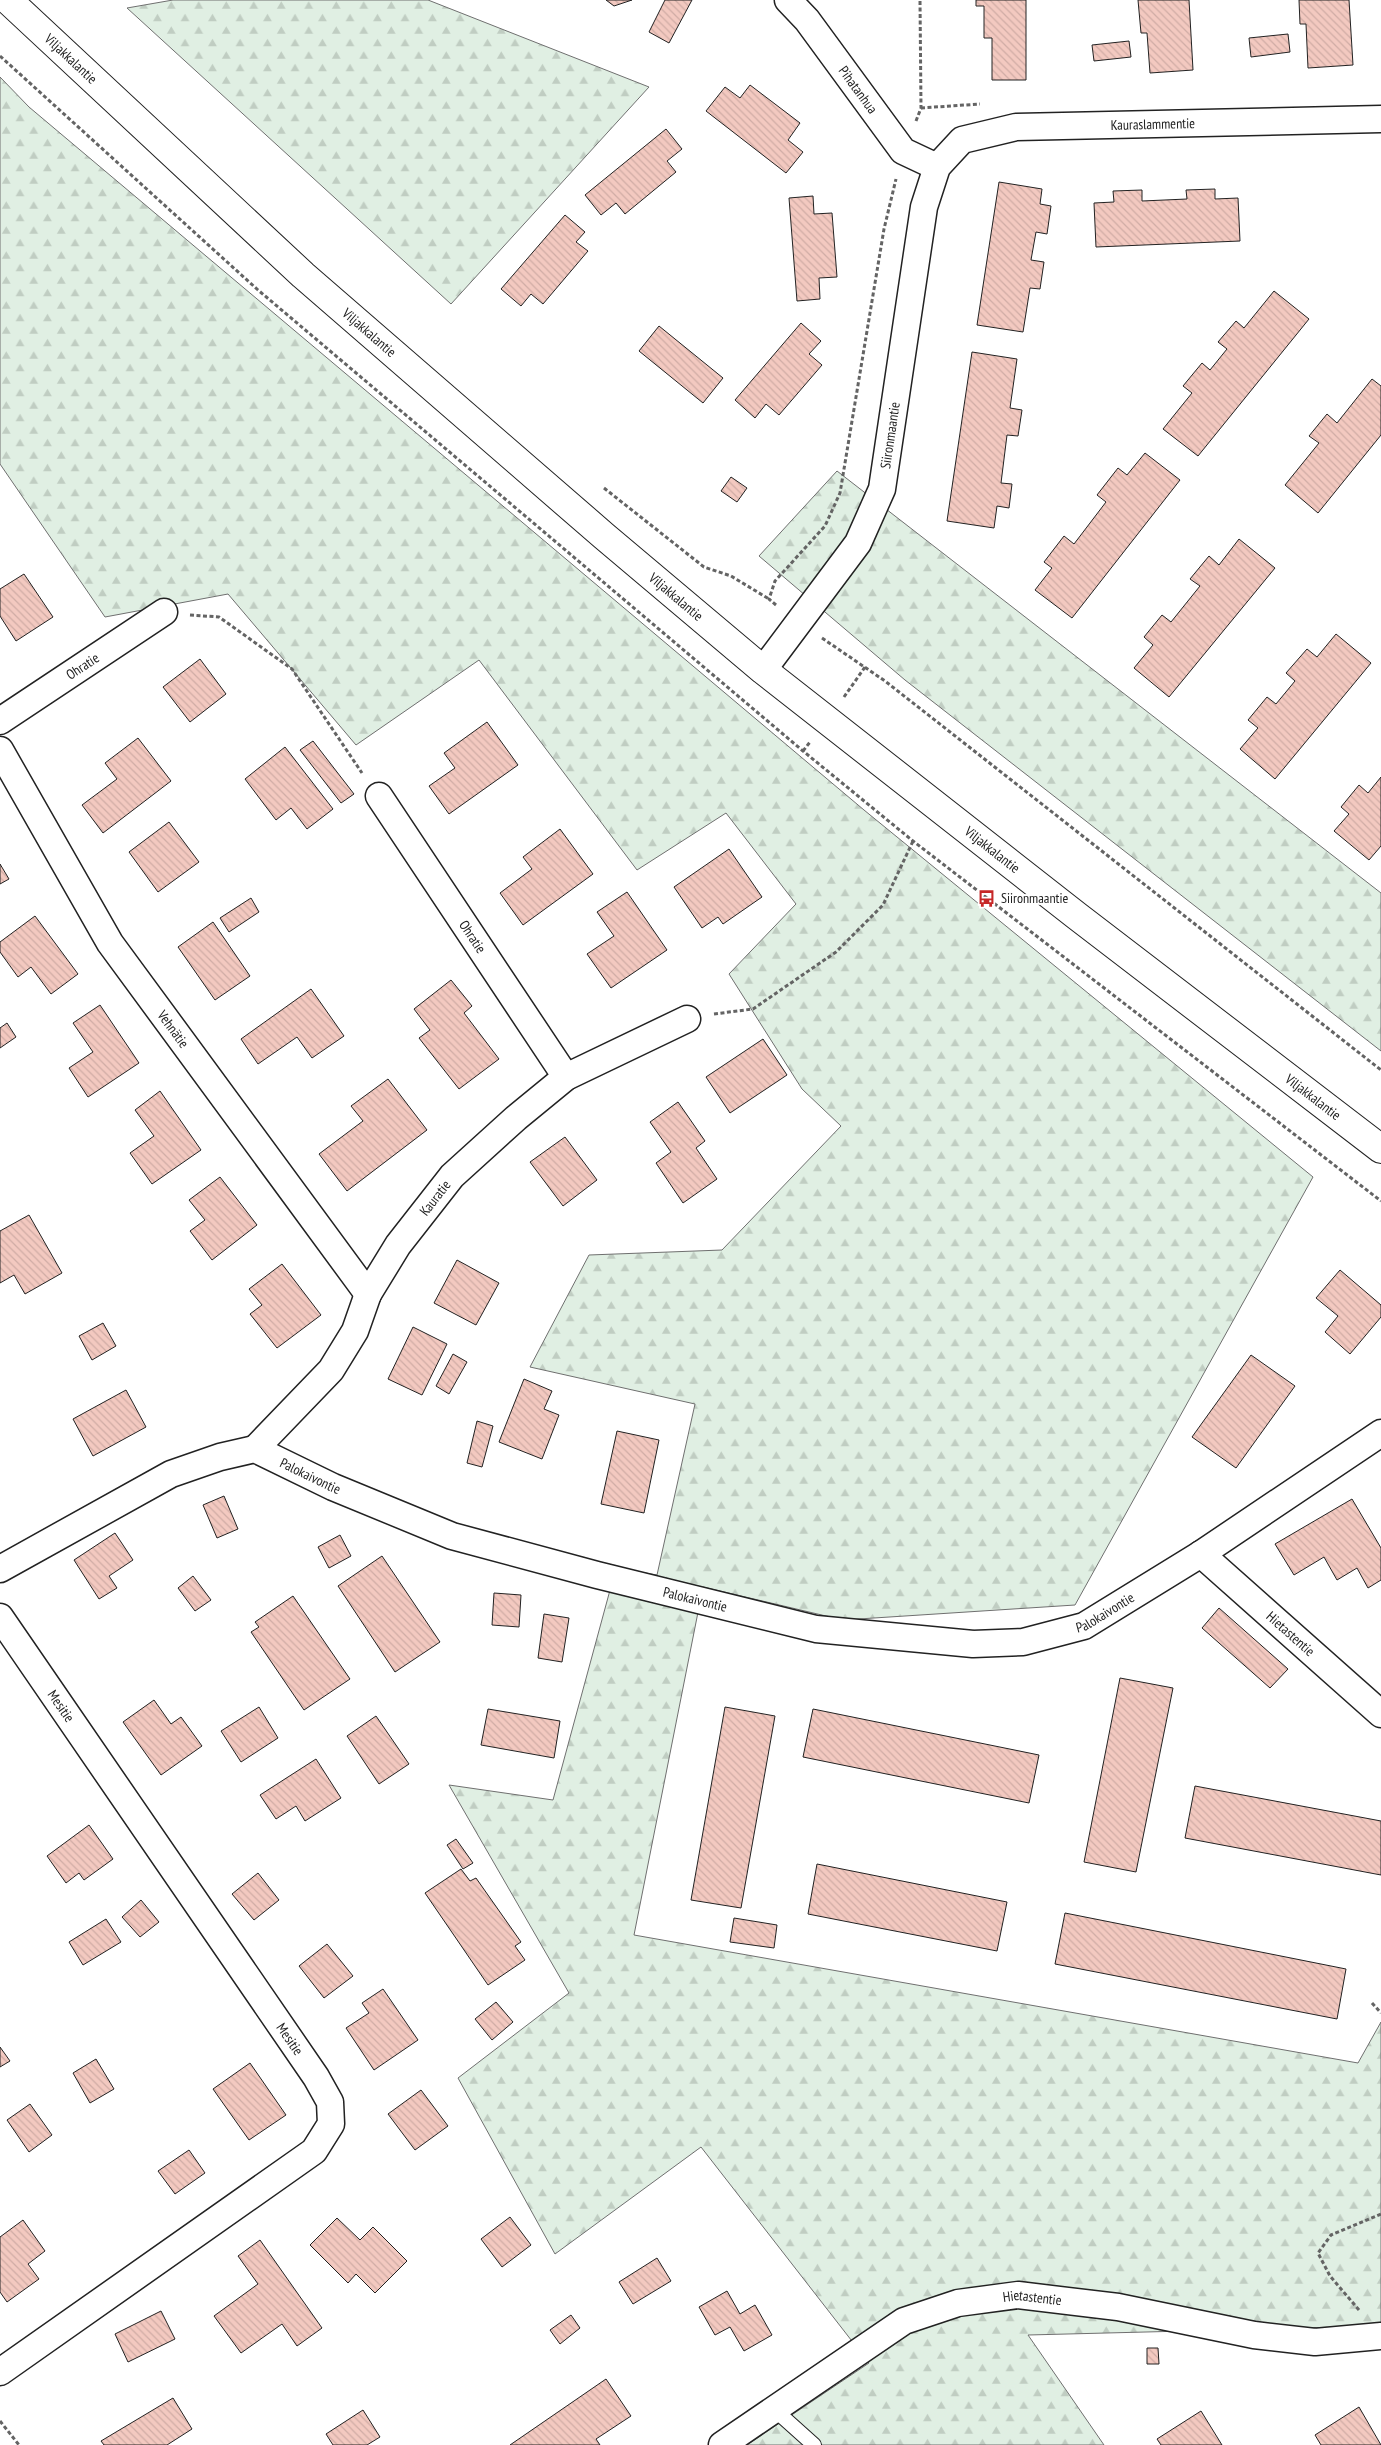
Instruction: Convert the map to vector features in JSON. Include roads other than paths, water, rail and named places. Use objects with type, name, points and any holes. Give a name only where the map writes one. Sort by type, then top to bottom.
[{"type":"main road","name":"Viljakkalantie","points":[[8,0],[303,275],[604,536],[763,670],[1069,910],[1381,1149]]},
{"type":"street","name":"Pihatanhua","points":[[788,0],[807,20],[903,151],[937,167]]},
{"type":"street","name":"Kauraslammentie","points":[[937,167],[962,140],[1016,127],[1381,119]]},
{"type":"street","name":"Siironmaantie","points":[[763,670],[858,543],[882,489],[924,207],[937,167]]},
{"type":"street","name":"Ohratie","points":[[0,721],[164,612]]},
{"type":"street","name":"Vehnätie","points":[[0,750],[110,943],[368,1294]]},
{"type":"street","name":"Ohratie","points":[[378,796],[566,1077]]},
{"type":"street","name":"Kauratie","points":[[255,1449],[331,1370],[355,1331],[368,1294],[398,1245],[452,1176],[516,1118],[566,1077],[686,1019]]},
{"type":"street","name":"Palokaivontie","points":[[255,1449],[333,1487],[452,1536],[597,1575],[816,1629],[973,1644],[1023,1642],[1084,1626],[1201,1554],[1381,1433]]},
{"type":"street","points":[[0,1569],[171,1474],[220,1457],[255,1449]]},
{"type":"street","name":"Hietastentie","points":[[1201,1554],[1381,1714]]},
{"type":"street","name":"Mesitie","points":[[0,1617],[316,2078],[330,2102],[331,2124],[314,2152],[0,2372]]},
{"type":"street","name":"Hietastentie","points":[[722,2445],[904,2321],[958,2303],[1018,2296],[1118,2307],[1254,2335],[1315,2342],[1376,2336]]},
{"type":"lane","points":[[775,2410],[814,2445]]},
{"type":"place","name":"Siironmaantie","points":[[987,898]]}]
